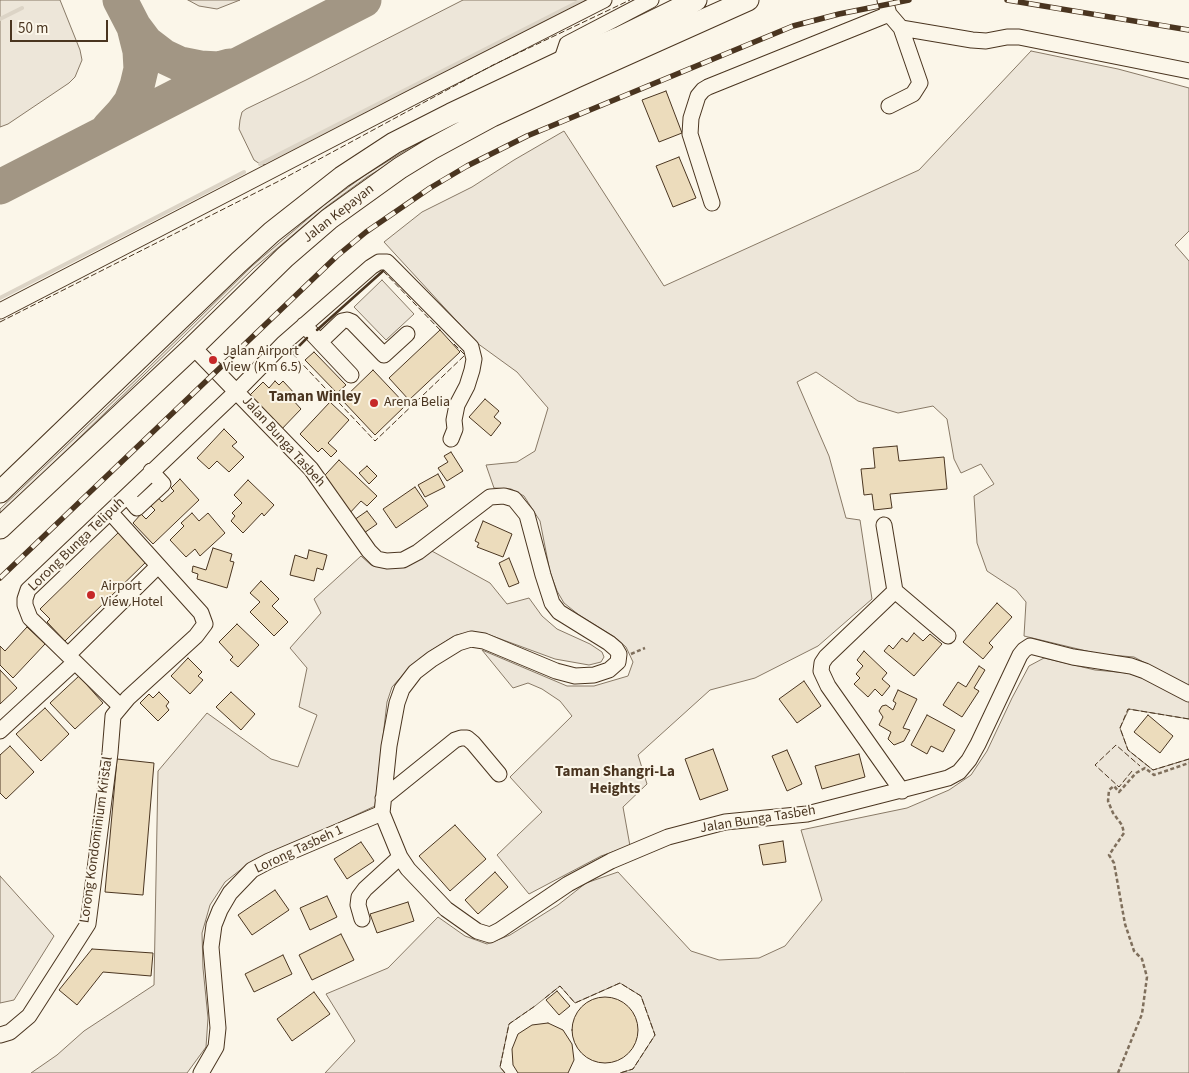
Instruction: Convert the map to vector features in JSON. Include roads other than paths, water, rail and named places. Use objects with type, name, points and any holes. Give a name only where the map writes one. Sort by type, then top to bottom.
[{"type":"highway","name":"Jalan Kepayan","points":[[0,492],[239,262],[309,202],[342,177],[394,143],[450,114],[561,62],[621,37],[696,0]]},
{"type":"highway","name":"Jalan Kepayan","points":[[0,528],[193,347],[285,257],[329,219],[400,168],[458,134],[518,104],[748,0]]},
{"type":"street","points":[[0,311],[604,0]]},
{"type":"street","points":[[561,62],[567,44],[651,0]]},
{"type":"street","points":[[712,203],[690,134],[691,118],[698,96],[703,90],[887,7],[901,28],[920,83],[913,94],[889,106]]},
{"type":"street","points":[[901,28],[972,40],[986,41],[1006,37],[1020,37],[1189,71]]},
{"type":"street","points":[[237,390],[304,326],[371,267],[379,262],[387,262],[470,347],[474,359],[473,365],[467,386],[457,405],[454,420],[455,429],[451,439]]},
{"type":"street","points":[[320,342],[342,321],[347,320],[352,322],[384,355],[407,334]]},
{"type":"street","points":[[304,326],[351,375]]},
{"type":"street","name":"Jalan Bunga Tasbeh","points":[[193,347],[237,390],[311,469],[369,551],[377,559],[387,561],[403,560],[418,552],[490,497],[504,496],[514,499],[526,515],[552,603],[559,612],[610,643],[619,654],[618,662],[609,670],[594,675],[575,676],[556,671],[498,646],[471,639],[458,643],[432,659],[415,672],[402,689],[397,703],[389,746],[382,806],[400,857],[446,909],[477,931],[490,934],[500,930],[568,884],[611,861],[668,837],[725,822],[807,814],[948,778],[959,772],[978,744],[1020,655],[1030,646],[1073,657],[1131,666],[1145,671],[1189,694]]},
{"type":"street","name":"Lorong Bunga Telipuh","points":[[120,706],[30,618],[24,599],[28,590],[237,390]]},
{"type":"street","points":[[110,512],[201,613],[205,624],[196,636],[120,706]]},
{"type":"street","points":[[884,524],[895,591],[948,636]]},
{"type":"street","points":[[0,732],[158,566]]},
{"type":"street","points":[[895,591],[826,657],[822,663],[821,670],[828,686],[902,791]]},
{"type":"street","name":"Lorong Kondominium Kristal","points":[[0,1035],[10,1032],[29,1016],[88,924],[110,752],[111,728],[113,716],[120,706]]},
{"type":"street","name":"Lorong Tasbeh 1","points":[[201,1073],[216,1047],[218,1028],[210,948],[214,925],[230,893],[252,870],[382,806],[455,740],[467,738],[499,774]]},
{"type":"street","points":[[362,919],[358,905],[359,897],[365,889],[400,857]]},
{"type":"waterway","points":[[260,164],[582,0]]},
{"type":"waterway","points":[[0,19],[22,8]]},
{"type":"waterway","points":[[0,298],[244,172]]},
{"type":"railway","points":[[0,578],[337,256],[366,232],[430,188],[467,166],[527,136],[793,26],[839,14],[909,0]]},
{"type":"railway","points":[[1007,0],[1189,30]]},
{"type":"place","name":"Jalan Airport View (Km 6.5)","points":[[213,360]]},
{"type":"place","name":"Arena Belia","points":[[374,403]]},
{"type":"place","name":"Airport View Hotel","points":[[91,595]]},
{"type":"district","name":"Taman Winley","points":[[315,398]]},
{"type":"district","name":"Taman Shangri-La Heights","points":[[615,782]]}]
